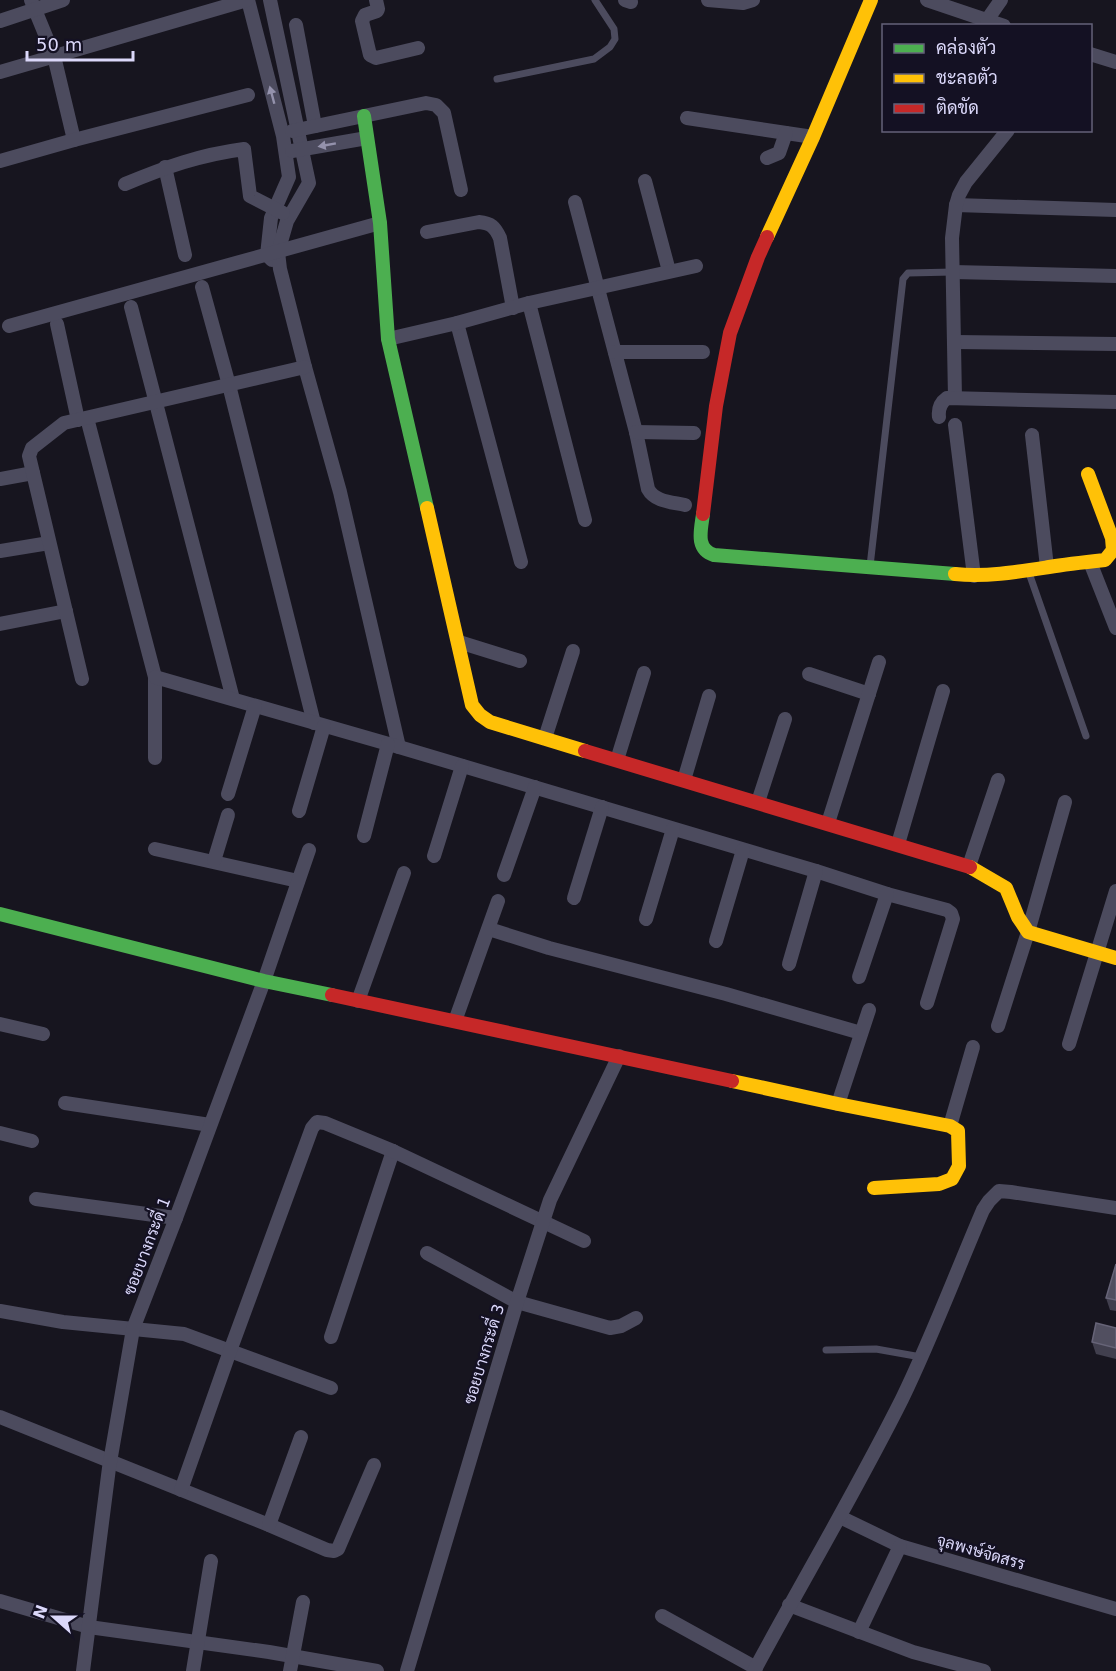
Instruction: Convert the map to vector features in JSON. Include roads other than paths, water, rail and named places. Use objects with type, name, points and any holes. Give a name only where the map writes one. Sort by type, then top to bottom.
[{"type":"street","points":[[0,21],[33,5],[63,0]]},
{"type":"street","points":[[0,72],[248,0],[282,132],[289,177],[271,218],[272,253],[279,269],[340,492],[394,745],[364,836]]},
{"type":"street","points":[[270,0],[309,183],[290,215],[272,253]]},
{"type":"street","points":[[376,0],[377,11],[365,15],[362,21],[370,55],[376,58],[418,48]]},
{"type":"street","points":[[708,0],[743,3],[753,0]]},
{"type":"street","points":[[871,0],[813,137],[758,257],[730,333],[716,406],[700,542],[705,552],[714,555],[974,576],[1105,560],[1111,556],[1114,549],[1112,538],[1088,474]]},
{"type":"street","points":[[927,0],[998,24]]},
{"type":"street","points":[[987,20],[1001,0]]},
{"type":"street","points":[[33,5],[54,56],[74,140]]},
{"type":"street","points":[[296,25],[315,126]]},
{"type":"street","points":[[1092,55],[1116,62]]},
{"type":"street","points":[[0,161],[248,95]]},
{"type":"street","points":[[282,132],[426,103],[436,105],[444,113],[461,190]]},
{"type":"street","points":[[364,116],[380,223],[388,339],[472,705],[480,716],[490,722],[969,866],[1006,888],[1018,917],[1028,932],[1116,958]]},
{"type":"street","points":[[687,118],[813,137]]},
{"type":"street","points":[[955,398],[952,238],[956,205],[966,182],[1006,132]]},
{"type":"street","points":[[767,158],[779,153],[786,133]]},
{"type":"street","points":[[286,152],[367,138]]},
{"type":"street","points":[[125,184],[165,167],[215,153],[244,149],[250,196],[275,210],[290,215]]},
{"type":"street","points":[[165,167],[185,255]]},
{"type":"street","points":[[645,181],[669,271]]},
{"type":"street","points":[[575,202],[636,432],[648,489],[656,498],[686,505]]},
{"type":"street","points":[[956,205],[1116,210]]},
{"type":"street","points":[[427,232],[479,222],[495,227],[500,237],[513,308]]},
{"type":"street","points":[[9,326],[380,223]]},
{"type":"street","points":[[388,339],[529,303],[696,266]]},
{"type":"street","points":[[953,272],[1116,276]]},
{"type":"street","points":[[202,287],[319,724],[299,811]]},
{"type":"street","points":[[529,303],[585,520]]},
{"type":"street","points":[[131,307],[233,699]]},
{"type":"street","points":[[457,323],[521,562]]},
{"type":"street","points":[[57,324],[155,678],[154,758]]},
{"type":"street","points":[[955,342],[1116,344]]},
{"type":"street","points":[[615,352],[704,352]]},
{"type":"street","points":[[82,679],[29,456],[32,448],[64,423],[305,367]]},
{"type":"street","points":[[939,417],[942,402],[947,398],[1116,402]]},
{"type":"street","points":[[955,425],[974,576]]},
{"type":"street","points":[[636,432],[694,433]]},
{"type":"street","points":[[1032,435],[1047,567]]},
{"type":"street","points":[[0,479],[33,473]]},
{"type":"street","points":[[0,551],[49,543]]},
{"type":"street","points":[[1090,562],[1116,628]]},
{"type":"street","points":[[0,624],[66,611]]},
{"type":"street","points":[[459,642],[520,661]]},
{"type":"street","points":[[545,738],[573,651]]},
{"type":"street","points":[[828,823],[879,662]]},
{"type":"street","points":[[617,760],[644,672]]},
{"type":"street","points":[[809,674],[869,694]]},
{"type":"street","points":[[155,678],[394,745],[887,894],[947,910],[953,918],[927,1003]]},
{"type":"street","points":[[898,844],[943,691]]},
{"type":"street","points":[[684,780],[709,696]]},
{"type":"street","points":[[228,794],[255,706]]},
{"type":"street","points":[[758,802],[785,719]]},
{"type":"street","points":[[434,856],[462,766]]},
{"type":"street","points":[[969,866],[998,780]]},
{"type":"street","points":[[504,875],[535,787]]},
{"type":"street","points":[[998,1026],[1028,932],[1065,802]]},
{"type":"street","points":[[574,898],[602,807]]},
{"type":"street","points":[[214,861],[228,815]]},
{"type":"street","points":[[646,919],[673,829]]},
{"type":"street","points":[[155,849],[298,881]]},
{"type":"street","name":"ซอยบางกระดี่ 1","points":[[83,1671],[110,1461],[133,1329],[264,981],[309,850]]},
{"type":"street","points":[[716,941],[742,850]]},
{"type":"street","points":[[789,964],[816,872]]},
{"type":"street","points":[[358,1000],[404,873]]},
{"type":"street","points":[[1068,1044],[1116,891]]},
{"type":"street","points":[[860,977],[887,894]]},
{"type":"street","points":[[455,1021],[498,901]]},
{"type":"street","points":[[0,914],[264,981],[950,1126],[958,1131],[959,1166],[952,1179],[939,1184],[874,1188]]},
{"type":"street","points":[[489,929],[549,948],[726,994],[861,1033]]},
{"type":"street","points":[[838,1104],[869,1010]]},
{"type":"street","points":[[0,1024],[43,1034]]},
{"type":"street","points":[[950,1126],[973,1047]]},
{"type":"street","name":"ซอยบางกระดี่ 3","points":[[406,1671],[543,1220],[550,1200],[620,1056]]},
{"type":"street","points":[[65,1103],[210,1125]]},
{"type":"street","points":[[181,1490],[312,1128],[317,1122],[325,1123],[393,1151],[584,1240]]},
{"type":"street","points":[[0,1133],[32,1140]]},
{"type":"street","points":[[331,1337],[393,1151]]},
{"type":"street","points":[[662,1616],[755,1670],[902,1399],[983,1210],[989,1201],[999,1191],[1116,1208]]},
{"type":"street","points":[[36,1199],[176,1218]]},
{"type":"street","points":[[427,1252],[517,1302],[610,1328],[621,1326],[636,1318]]},
{"type":"street","points":[[0,1311],[63,1322],[184,1334],[331,1388]]},
{"type":"street","points":[[0,1417],[334,1551],[338,1549],[374,1465]]},
{"type":"street","points":[[269,1525],[301,1437]]},
{"type":"street","name":"จุลพงษ์จัดสรร","points":[[840,1516],[900,1546],[1116,1609]]},
{"type":"street","points":[[859,1632],[900,1546]]},
{"type":"street","points":[[193,1671],[210,1561]]},
{"type":"street","points":[[0,1601],[89,1627],[198,1641],[377,1671]]},
{"type":"street","points":[[290,1671],[303,1602]]},
{"type":"street","points":[[789,1605],[913,1652],[984,1671]]},
{"type":"lane","points":[[497,79],[594,59],[610,47],[615,39],[614,29],[595,0]]},
{"type":"lane","points":[[870,568],[903,279],[908,273],[953,272]]},
{"type":"lane","points":[[1029,571],[1086,736]]},
{"type":"lane","points":[[826,1350],[876,1349],[921,1357]]}]
